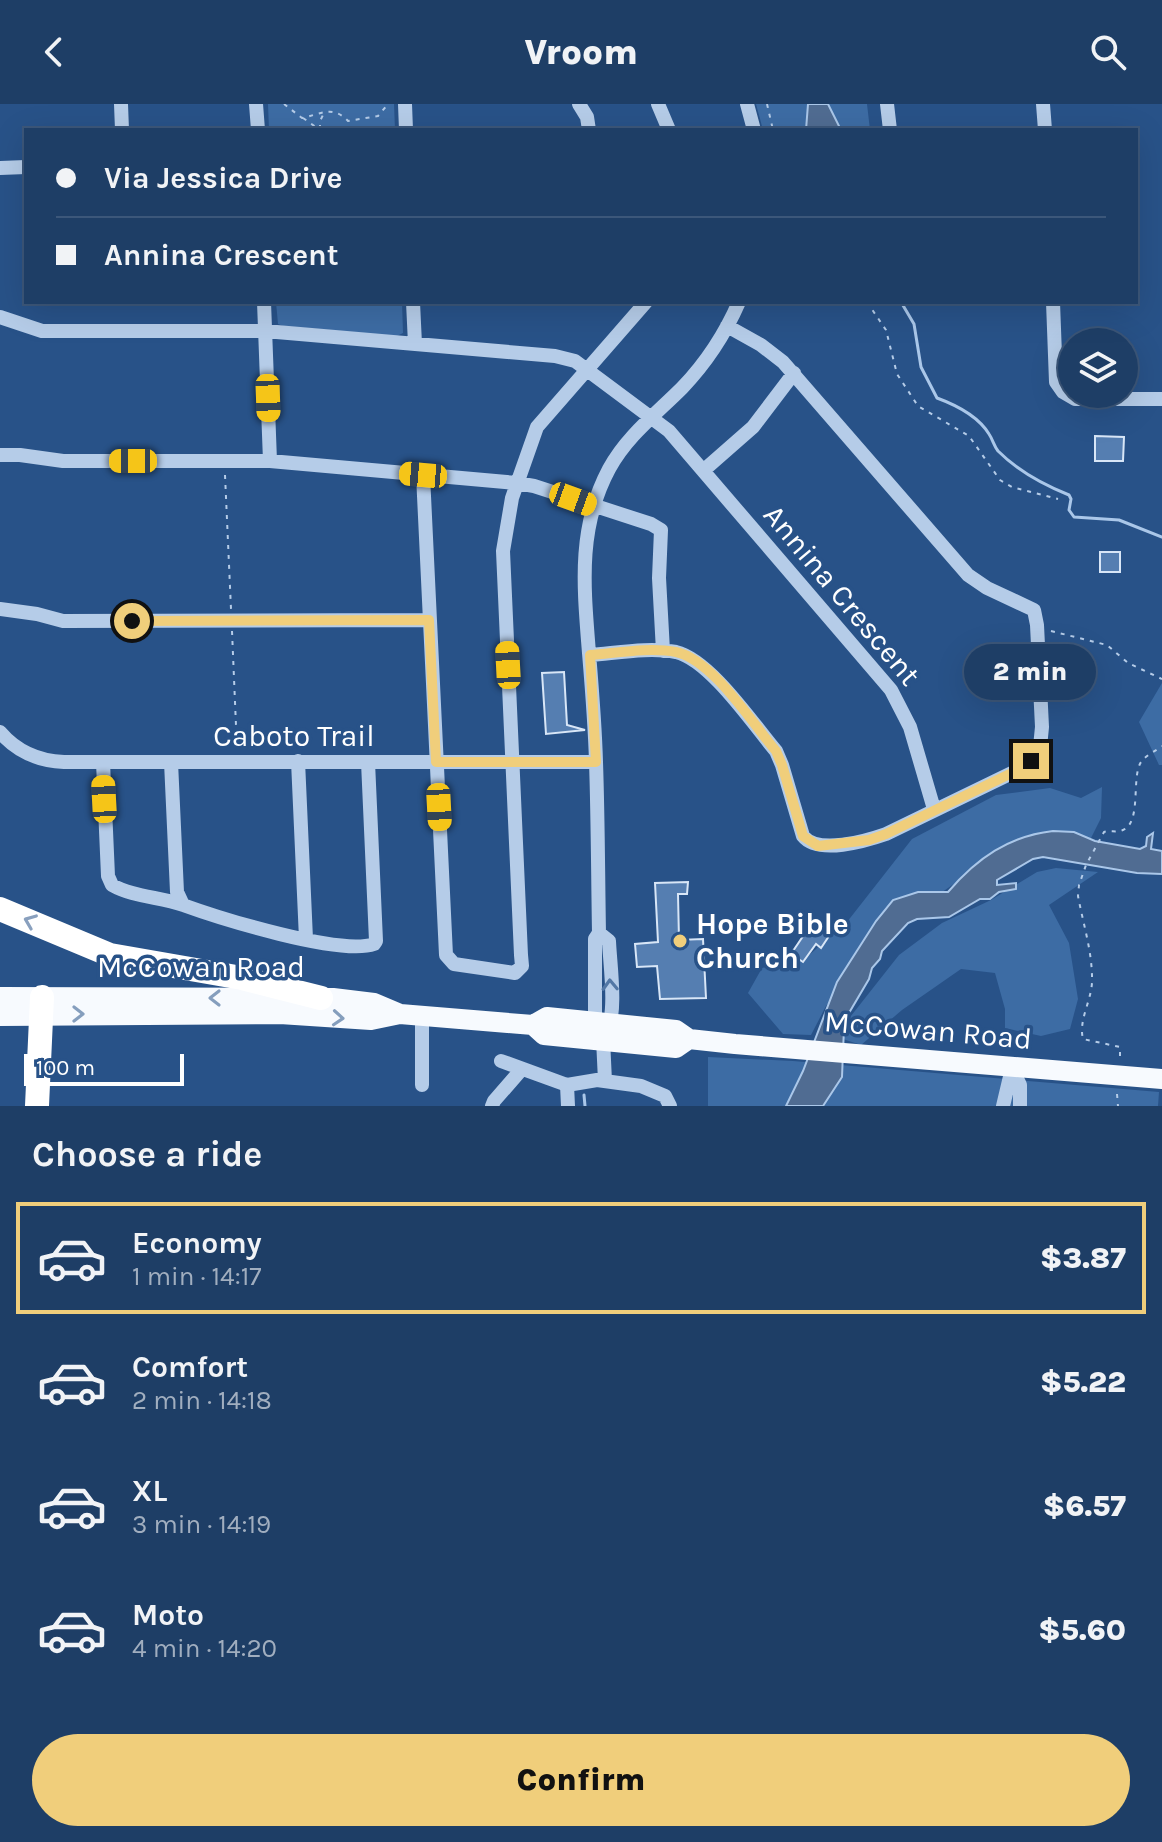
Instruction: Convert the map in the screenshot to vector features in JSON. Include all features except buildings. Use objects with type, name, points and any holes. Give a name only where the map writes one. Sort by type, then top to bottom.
[{"type":"highway","points":[[0,909],[110,955],[242,978],[321,998]]},
{"type":"highway","points":[[37,1106],[42,1006]]},
{"type":"main road","name":"McCowan Road","points":[[0,997],[42,1006],[371,1020],[400,1014],[422,1015],[533,1025],[544,1035],[603,1028],[676,1030],[689,1039],[1162,1079]]},
{"type":"main road","name":"McCowan Road","points":[[0,1016],[42,1006],[321,998],[374,1003],[400,1014]]},
{"type":"street","points":[[121,104],[122,128]]},
{"type":"street","points":[[256,104],[258,128]]},
{"type":"street","points":[[405,104],[406,128]]},
{"type":"street","points":[[579,104],[587,117],[589,128]]},
{"type":"street","points":[[658,104],[668,128]]},
{"type":"street","points":[[747,104],[753,128]]},
{"type":"street","points":[[887,104],[890,128]]},
{"type":"street","points":[[1043,104],[1045,128]]},
{"type":"street","points":[[0,168],[24,167]]},
{"type":"street","points":[[264,304],[270,461]]},
{"type":"street","points":[[413,304],[415,344]]},
{"type":"street","points":[[423,475],[446,955],[454,964],[510,974],[522,966],[503,551],[517,483],[537,427],[644,304]]},
{"type":"street","points":[[605,1081],[603,1028],[609,941],[599,933],[596,762],[583,561],[592,505],[631,437],[690,378],[727,326],[738,304]]},
{"type":"street","points":[[1053,304],[1056,382],[1063,392],[1075,399],[1162,399]]},
{"type":"street","name":"Annina Crescent","points":[[0,317],[51,331],[265,331],[555,356],[575,361],[669,431],[891,690],[910,727],[934,809]]},
{"type":"street","points":[[590,655],[663,651],[682,654],[709,671],[776,751],[803,836],[813,845],[869,840],[886,834],[1022,768],[1040,747],[1042,727],[1036,613],[1025,604],[987,588],[968,575],[794,373],[761,345],[727,326]]},
{"type":"street","points":[[704,470],[753,427],[794,373]]},
{"type":"street","points":[[0,455],[80,462],[270,461],[534,486],[661,530],[659,578],[663,651]]},
{"type":"street","points":[[0,609],[63,621],[429,620]]},
{"type":"street","name":"Caboto Trail","points":[[0,732],[20,750],[40,759],[64,762],[596,762]]},
{"type":"street","points":[[298,761],[306,939]]},
{"type":"street","points":[[103,762],[109,882],[117,889],[183,905],[241,925],[306,939],[365,947],[376,941],[368,762]]},
{"type":"street","points":[[171,762],[177,892],[183,905]]},
{"type":"street","points":[[422,1015],[422,1085]]},
{"type":"street","points":[[501,1061],[567,1085],[605,1081],[641,1086],[665,1096],[670,1106]]},
{"type":"street","points":[[1003,1106],[1012,1068]]},
{"type":"street","points":[[1012,1068],[1020,1085],[1020,1106]]},
{"type":"street","points":[[492,1106],[522,1069]]},
{"type":"street","points":[[567,1085],[568,1106]]},
{"type":"path","points":[[284,104],[317,128]]},
{"type":"path","points":[[348,121],[378,116],[388,104]]},
{"type":"path","points":[[767,104],[773,128]]},
{"type":"path","points":[[302,118],[340,112],[348,121]]},
{"type":"path","points":[[320,128],[324,113]]},
{"type":"path","points":[[346,128],[348,121]]},
{"type":"path","points":[[868,304],[886,330],[897,374],[918,406],[969,436],[1000,480],[1012,487],[1058,499]]},
{"type":"path","points":[[1051,631],[1107,645],[1128,663],[1162,679]]},
{"type":"path","points":[[1120,1056],[1120,1047],[1083,1039],[1080,1028],[1092,979],[1078,896],[1079,885],[1104,832],[1124,830],[1129,826],[1142,759],[1162,746]]},
{"type":"path","points":[[1117,1094],[1118,1106]]},
{"type":"shaded area","points":[[268,104],[394,104],[395,128],[269,128]]},
{"type":"shaded area","points":[[756,104],[867,104],[870,128],[762,128]]},
{"type":"shaded area","points":[[808,104],[828,104],[840,128],[806,128]]},
{"type":"shaded area","points":[[276,304],[402,304],[403,333],[397,336],[278,324]]},
{"type":"shaded area","points":[[1162,683],[1162,765],[1159,765],[1139,722]]},
{"type":"shaded area","points":[[1102,787],[1101,818],[1088,844],[1055,837],[961,879],[935,897],[860,967],[826,1006],[811,1035],[783,1034],[748,993],[762,968],[808,956],[847,922],[912,839],[996,795],[1050,788],[1081,798]]},
{"type":"shaded area","points":[[1053,831],[1074,832],[1095,841],[1140,849],[1146,846],[1147,837],[1153,833],[1151,849],[1162,851],[1162,874],[1137,873],[1043,857],[1033,859],[997,880],[997,885],[1016,883],[1016,889],[999,892],[990,899],[980,899],[949,917],[917,919],[908,923],[882,951],[849,1013],[844,1028],[842,1077],[823,1106],[786,1106],[803,1071],[837,982],[893,900],[918,892],[948,892],[970,869],[995,851],[1022,838]]},
{"type":"shaded area","points":[[1056,868],[1098,872],[1049,905],[1069,943],[1078,999],[1070,1029],[1041,1036],[1005,1028],[1005,1009],[995,973],[961,969],[902,1010],[861,1045],[843,1039],[847,1021],[899,955],[942,923],[991,900],[1037,872]]},
{"type":"shaded area","points":[[708,1057],[793,1061],[1159,1092],[1158,1106],[708,1106]]},
{"type":"waterway","points":[[902,304],[914,324],[921,367],[937,398],[979,422],[998,451],[1014,464],[1041,482],[1069,495],[1069,510],[1074,517],[1119,520],[1162,537]]},
{"type":"waterway","points":[[584,1095],[585,1106]]},
{"type":"place","name":"Hope Bible Church","points":[[680,941]]},
{"type":"route","points":[[132,621],[429,620],[436,762],[596,762],[590,655],[673,651],[709,671],[776,751],[803,836],[818,846],[869,840],[886,834],[1031,761]]}]
